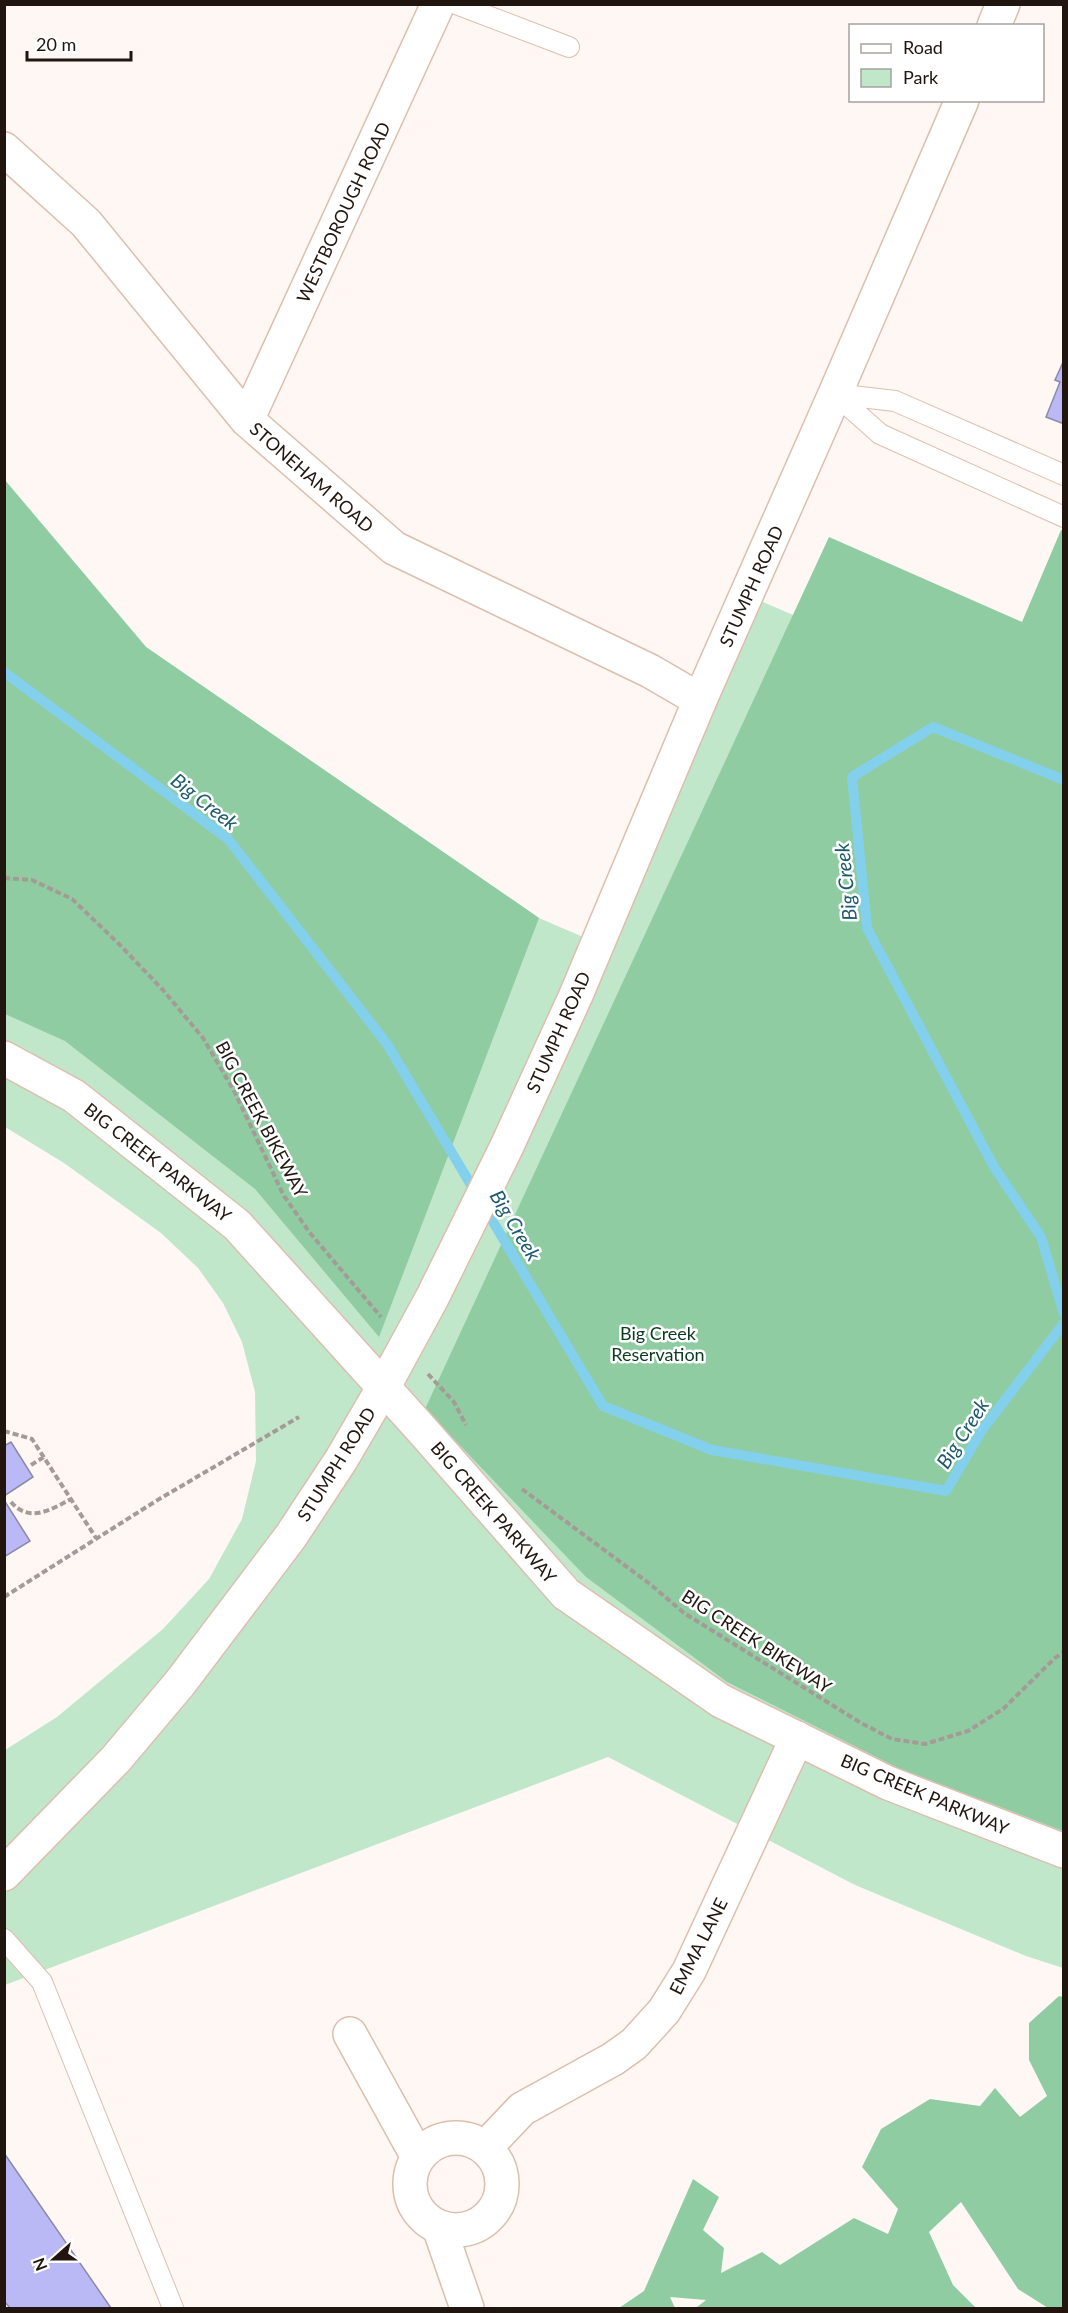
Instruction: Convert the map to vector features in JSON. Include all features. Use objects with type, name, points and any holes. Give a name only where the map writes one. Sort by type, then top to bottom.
[{"type":"street","name":"WESTBOROUGH ROAD","points":[[247,420],[438,4]]},
{"type":"street","points":[[995,24],[1003,4]]},
{"type":"street","name":"STUMPH ROAD","points":[[4,1874],[116,1759],[180,1683],[291,1536],[341,1460],[384,1388],[432,1298],[507,1146],[576,995],[700,700],[961,102]]},
{"type":"street","name":"STONEHAM ROAD","points":[[4,149],[86,224],[247,420],[394,549],[650,670],[700,700]]},
{"type":"street","name":"BIG CREEK PARKWAY","points":[[4,1058],[74,1096],[237,1225],[566,1594],[722,1701],[888,1783],[1064,1851]]},
{"type":"street","name":"EMMA LANE","points":[[485,2148],[522,2109],[613,2059],[634,2044],[664,2011],[689,1971],[797,1738]]},
{"type":"street","points":[[350,2034],[418,2157]]},
{"type":"street","points":[[457,2137],[472,2140],[485,2148],[495,2159],[501,2172],[502,2187],[499,2201],[492,2214],[481,2224],[460,2230],[439,2227],[427,2220],[417,2210],[411,2197],[409,2183],[411,2169],[418,2157],[429,2146],[442,2139],[457,2137]]},
{"type":"street","points":[[439,2227],[467,2308]]},
{"type":"lane","points":[[456,4],[569,47]]},
{"type":"lane","points":[[835,394],[895,401],[1064,475]]},
{"type":"lane","points":[[835,394],[880,434],[1064,517]]},
{"type":"lane","points":[[4,1940],[42,1982],[173,2308]]},
{"type":"path","name":"BIG CREEK BIKEWAY","points":[[4,878],[32,880],[72,899],[163,990],[204,1038],[234,1091],[284,1196],[310,1233],[372,1304]]},
{"type":"path","points":[[446,1391],[471,1432]]},
{"type":"path","points":[[4,1597],[156,1501],[299,1417]]},
{"type":"path","points":[[4,1431],[32,1439],[96,1539]]},
{"type":"path","points":[[31,1465],[44,1457]]},
{"type":"path","name":"BIG CREEK BIKEWAY","points":[[513,1481],[650,1584],[684,1613],[861,1724],[892,1739],[925,1744],[968,1731],[1003,1709],[1054,1658],[1064,1652]]},
{"type":"path","points":[[11,1502],[24,1512],[42,1513],[70,1499]]},
{"type":"green space","name":"Big Creek Reservation","points":[[4,479],[146,647],[539,918],[597,943],[747,595],[1063,732],[1063,1968],[1026,1956],[855,1885],[608,1757],[5,1985],[5,1750],[57,1717],[163,1629],[209,1579],[242,1519],[256,1461],[255,1392],[242,1342],[223,1303],[198,1268],[161,1233],[64,1163],[5,1127]]},
{"type":"green space","points":[[4,479],[146,647],[539,918],[379,1337],[255,1189],[65,1041],[5,1014]]},
{"type":"green space","points":[[1061,530],[1063,531],[1063,1831],[898,1768],[727,1682],[586,1577],[425,1409],[829,537],[1022,622]]},
{"type":"green space","points":[[1059,1996],[1064,1997],[1063,2308],[1048,2308],[1018,2289],[961,2202],[929,2232],[953,2285],[976,2308],[696,2308],[706,2300],[670,2297],[675,2308],[619,2308],[644,2291],[693,2179],[719,2197],[703,2230],[724,2248],[721,2273],[762,2252],[780,2265],[854,2218],[888,2234],[898,2209],[862,2167],[881,2129],[930,2099],[980,2106],[995,2088],[1020,2117],[1047,2096],[1029,2060],[1029,2023]]},
{"type":"building","points":[[1064,360],[1064,424],[1046,417],[1060,382],[1055,380]]},
{"type":"building","points":[[11,1442],[33,1477],[4,1496],[4,1446]]},
{"type":"building","points":[[4,1500],[30,1541],[4,1557]]},
{"type":"building","points":[[4,2153],[111,2308],[10,2308],[4,2301]]},
{"type":"waterway","name":"Big Creek","points":[[4,672],[228,839],[387,1044],[603,1406],[712,1450],[946,1491],[982,1430],[1064,1323]]},
{"type":"waterway","name":"Big Creek","points":[[1064,780],[933,727],[852,777],[867,928],[994,1167],[1041,1237],[1064,1314]]}]
